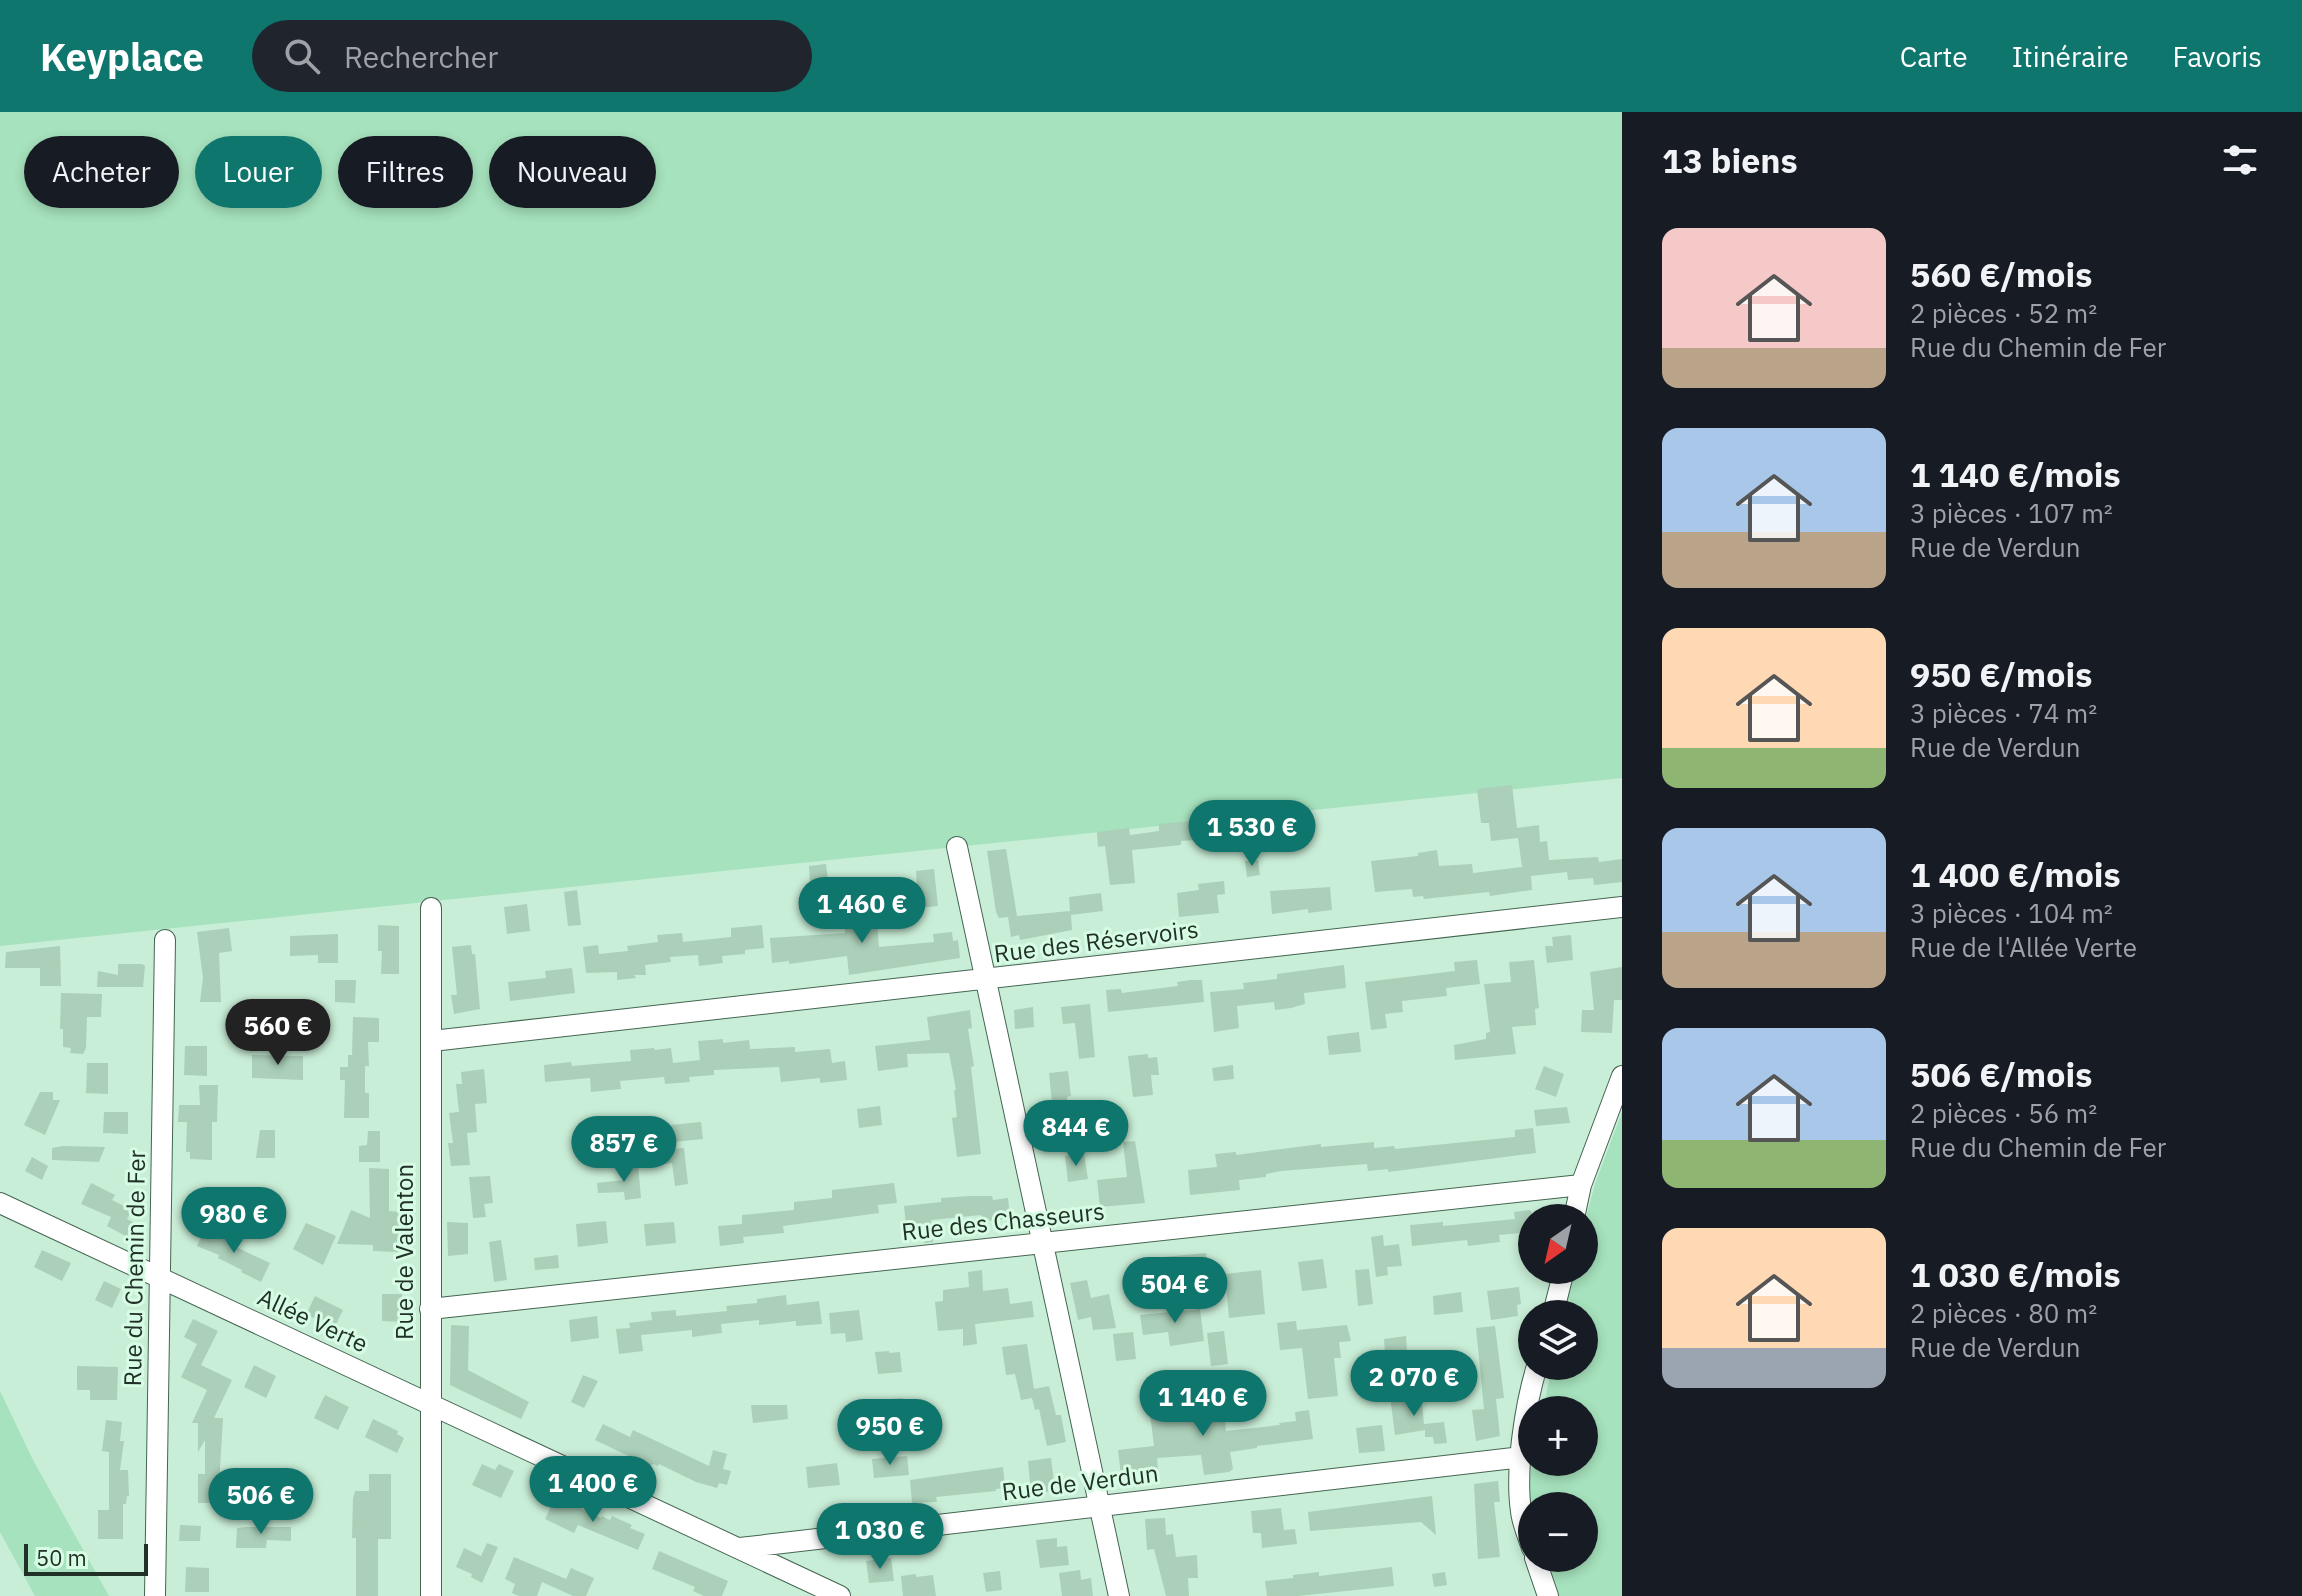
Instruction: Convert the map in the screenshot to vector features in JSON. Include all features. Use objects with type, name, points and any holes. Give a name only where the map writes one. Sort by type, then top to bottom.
[{"type":"street","points":[[957,847],[1119,1596]]},
{"type":"street","name":"Rue des Réservoirs","points":[[432,1041],[1622,907]]},
{"type":"street","name":"Rue de Valenton","points":[[431,908],[429,1404],[436,1594]]},
{"type":"street","name":"Rue du Chemin de Fer","points":[[155,1596],[165,940]]},
{"type":"street","points":[[1577,1204],[1581,1185],[1622,1076]]},
{"type":"street","name":"Rue des Chasseurs","points":[[430,1309],[1581,1185]]},
{"type":"street","name":"Allée Verte","points":[[0,1203],[840,1596]]},
{"type":"street","name":"Rue de Verdun","points":[[740,1548],[1518,1457]]},
{"type":"street","points":[[1540,1572],[1548,1596]]},
{"type":"shaded area","points":[[0,112],[1622,112],[1622,778],[0,946]]},
{"type":"shaded area","points":[[1622,1112],[1622,1596],[1559,1596],[1550,1572],[1598,1572],[1598,1492],[1527,1492],[1530,1476],[1598,1476],[1598,1396],[1546,1396],[1549,1380],[1598,1380],[1598,1300],[1566,1300],[1569,1284],[1598,1284],[1598,1204],[1590,1204]]},
{"type":"shaded area","points":[[226,1215],[238,1217],[237,1220],[244,1226],[242,1231],[238,1232],[220,1222]]},
{"type":"shaded area","points":[[0,1391],[33,1460],[109,1596],[35,1596],[0,1532]]},
{"type":"building","points":[[1512,785],[1517,828],[1539,825],[1540,842],[1547,841],[1549,860],[1598,857],[1599,862],[1622,859],[1622,882],[1594,885],[1593,878],[1568,880],[1567,872],[1531,876],[1532,890],[1490,896],[1489,892],[1424,899],[1423,896],[1413,897],[1412,889],[1375,892],[1371,861],[1418,856],[1418,853],[1437,850],[1439,866],[1472,864],[1473,873],[1522,867],[1518,838],[1491,841],[1489,823],[1481,823],[1477,789]]},
{"type":"building","points":[[1251,817],[1254,850],[1240,852],[1238,834],[1231,835],[1229,819]]},
{"type":"building","points":[[1192,821],[1194,840],[1181,841],[1181,845],[1132,850],[1135,883],[1110,885],[1105,846],[1098,847],[1097,832],[1129,828],[1130,835],[1159,831],[1159,824]]},
{"type":"building","points":[[1006,849],[1017,916],[1070,911],[1069,897],[1101,893],[1103,911],[1071,915],[1072,930],[1020,940],[1019,935],[1011,937],[1008,917],[999,918],[996,912],[987,851]]},
{"type":"building","points":[[1258,860],[1260,875],[1247,877],[1245,861]]},
{"type":"building","points":[[826,864],[828,881],[810,883],[809,866]]},
{"type":"building","points":[[934,869],[938,906],[918,908],[916,871]]},
{"type":"building","points":[[1224,881],[1225,894],[1217,895],[1219,913],[1179,917],[1177,893],[1199,890],[1198,884]]},
{"type":"building","points":[[1330,887],[1332,910],[1308,913],[1308,909],[1272,914],[1270,891]]},
{"type":"building","points":[[577,890],[581,925],[568,926],[564,892]]},
{"type":"building","points":[[862,898],[863,912],[876,911],[879,947],[934,942],[933,934],[952,932],[953,941],[958,940],[960,958],[849,975],[847,956],[789,964],[789,961],[772,963],[770,938],[845,933],[841,900]]},
{"type":"building","points":[[527,904],[530,931],[507,934],[504,907]]},
{"type":"building","points":[[378,925],[399,926],[399,974],[381,974],[382,951],[378,951]]},
{"type":"building","points":[[762,925],[764,948],[722,956],[723,963],[699,966],[698,955],[670,957],[671,962],[645,965],[646,975],[634,975],[636,978],[617,980],[617,972],[586,973],[583,947],[598,945],[599,954],[628,951],[627,946],[658,942],[657,935],[682,933],[683,942],[731,937],[731,928]]},
{"type":"building","points":[[229,928],[232,951],[219,953],[221,1002],[200,1002],[203,978],[197,932]]},
{"type":"building","points":[[338,934],[338,963],[318,963],[318,955],[290,956],[290,936]]},
{"type":"building","points":[[1571,935],[1573,960],[1547,963],[1545,946],[1553,946],[1552,937]]},
{"type":"building","points":[[471,945],[472,954],[475,954],[480,1009],[454,1014],[451,995],[457,995],[452,947]]},
{"type":"building","points":[[60,946],[61,986],[40,986],[40,968],[5,968],[6,952]]},
{"type":"building","points":[[1477,960],[1480,984],[1446,988],[1447,996],[1402,1001],[1403,1012],[1385,1014],[1387,1028],[1371,1030],[1365,982],[1455,971],[1454,962]]},
{"type":"building","points":[[1534,960],[1539,1008],[1535,1009],[1536,1025],[1512,1027],[1516,1054],[1455,1060],[1454,1045],[1486,1039],[1486,1033],[1490,1032],[1484,984],[1511,982],[1509,962]]},
{"type":"building","points":[[118,964],[145,966],[143,987],[97,987],[98,971],[118,975]]},
{"type":"building","points":[[1344,965],[1346,988],[1304,993],[1305,1004],[1291,1008],[1275,1010],[1274,1002],[1237,1006],[1239,1028],[1214,1032],[1210,992],[1244,989],[1243,983],[1277,979],[1277,974]]},
{"type":"building","points":[[1622,967],[1622,1000],[1614,1000],[1612,1033],[1581,1032],[1582,1010],[1594,1010],[1590,972]]},
{"type":"building","points":[[572,968],[575,993],[510,1001],[508,982],[546,978],[545,971]]},
{"type":"building","points":[[335,980],[356,980],[355,1003],[335,1002]]},
{"type":"building","points":[[1202,980],[1204,1002],[1108,1012],[1106,990],[1121,989],[1122,993],[1178,986],[1177,982]]},
{"type":"building","points":[[61,993],[102,994],[101,1017],[87,1017],[83,1054],[70,1053],[71,1048],[63,1047]]},
{"type":"building","points":[[1090,1004],[1095,1057],[1079,1059],[1075,1023],[1063,1024],[1061,1007]]},
{"type":"building","points":[[1033,1007],[1034,1027],[1015,1029],[1014,1010]]},
{"type":"building","points":[[970,1010],[972,1028],[968,1029],[981,1154],[957,1157],[952,1118],[957,1117],[956,1090],[949,1053],[907,1054],[908,1067],[878,1071],[875,1046],[930,1040],[927,1017]]},
{"type":"building","points":[[353,1017],[379,1018],[379,1042],[368,1042],[369,1066],[365,1066],[369,1118],[344,1118],[345,1080],[340,1080],[340,1067],[348,1067],[348,1055],[352,1055]]},
{"type":"building","points":[[1359,1032],[1361,1052],[1329,1055],[1327,1036]]},
{"type":"building","points":[[723,1039],[723,1043],[749,1040],[750,1049],[795,1047],[795,1052],[830,1049],[832,1063],[845,1061],[847,1080],[820,1083],[820,1078],[781,1082],[779,1067],[714,1070],[714,1075],[689,1077],[690,1082],[665,1084],[664,1077],[620,1081],[621,1089],[591,1092],[590,1078],[545,1082],[544,1065],[631,1061],[630,1050],[654,1048],[671,1048],[673,1063],[700,1060],[698,1041]]},
{"type":"building","points":[[185,1046],[207,1046],[207,1076],[184,1075]]},
{"type":"building","points":[[1148,1054],[1148,1058],[1157,1057],[1159,1075],[1151,1075],[1153,1095],[1133,1097],[1128,1056]]},
{"type":"building","points":[[252,1055],[303,1056],[303,1080],[252,1078]]},
{"type":"building","points":[[87,1063],[108,1063],[108,1094],[86,1093]]},
{"type":"building","points":[[1233,1065],[1234,1079],[1214,1081],[1212,1068]]},
{"type":"building","points":[[1544,1066],[1564,1074],[1556,1097],[1535,1089]]},
{"type":"building","points":[[484,1069],[487,1103],[475,1104],[477,1132],[467,1133],[470,1165],[451,1166],[448,1143],[453,1143],[449,1113],[459,1112],[456,1084],[462,1084],[461,1072]]},
{"type":"building","points":[[1068,1071],[1071,1096],[1067,1097],[1072,1137],[1052,1139],[1049,1073]]},
{"type":"building","points":[[199,1085],[218,1085],[217,1122],[212,1122],[212,1160],[190,1159],[190,1152],[186,1152],[187,1122],[178,1122],[179,1105],[200,1105]]},
{"type":"building","points":[[40,1092],[53,1092],[53,1100],[60,1100],[45,1135],[24,1125]]},
{"type":"building","points":[[880,1106],[882,1125],[859,1128],[857,1109]]},
{"type":"building","points":[[1567,1107],[1570,1123],[1536,1126],[1534,1110]]},
{"type":"building","points":[[104,1112],[128,1112],[128,1134],[103,1133]]},
{"type":"building","points":[[701,1122],[703,1139],[673,1142],[671,1125]]},
{"type":"building","points":[[1533,1128],[1536,1153],[1388,1172],[1388,1169],[1368,1171],[1367,1164],[1281,1171],[1266,1174],[1266,1177],[1239,1180],[1240,1190],[1190,1195],[1188,1170],[1217,1167],[1215,1154],[1236,1152],[1236,1155],[1321,1144],[1321,1147],[1374,1142],[1374,1148],[1394,1146],[1395,1149],[1515,1137],[1515,1130]]},
{"type":"building","points":[[260,1130],[275,1130],[275,1158],[256,1158]]},
{"type":"building","points":[[368,1131],[380,1131],[380,1162],[359,1162],[359,1146],[367,1145]]},
{"type":"building","points":[[1135,1141],[1145,1203],[1100,1207],[1097,1180],[1127,1177],[1123,1142]]},
{"type":"building","points":[[105,1147],[99,1162],[52,1160],[52,1148]]},
{"type":"building","points":[[684,1148],[688,1184],[675,1186],[672,1163],[642,1167],[640,1152]]},
{"type":"building","points":[[1084,1154],[1088,1179],[1068,1182],[1065,1156]]},
{"type":"building","points":[[32,1157],[48,1166],[42,1180],[25,1171]]},
{"type":"building","points":[[638,1164],[641,1198],[625,1200],[624,1192],[598,1193],[597,1183],[623,1180],[621,1166]]},
{"type":"building","points":[[369,1168],[389,1169],[389,1211],[399,1212],[398,1252],[373,1251],[373,1245],[337,1244],[351,1210],[370,1218]]},
{"type":"building","points":[[490,1176],[493,1203],[484,1204],[486,1217],[473,1218],[469,1177]]},
{"type":"building","points":[[91,1183],[115,1195],[112,1200],[132,1210],[127,1219],[142,1227],[135,1241],[107,1226],[111,1217],[81,1204]]},
{"type":"building","points":[[894,1183],[897,1203],[878,1205],[879,1213],[783,1226],[784,1233],[743,1237],[744,1243],[720,1246],[718,1226],[742,1224],[742,1215],[794,1210],[794,1202],[832,1198],[832,1190]]},
{"type":"building","points":[[970,1196],[992,1196],[993,1200],[1008,1198],[1010,1218],[982,1222],[981,1215],[931,1220],[933,1242],[924,1243],[920,1224],[906,1225],[904,1206]]},
{"type":"building","points":[[1514,1212],[1518,1212],[1518,1233],[1499,1235],[1500,1242],[1468,1246],[1467,1240],[1412,1246],[1410,1225],[1443,1222],[1443,1226],[1515,1219]]},
{"type":"building","points":[[606,1221],[608,1243],[578,1247],[576,1224]]},
{"type":"building","points":[[447,1222],[468,1223],[468,1254],[448,1256]]},
{"type":"building","points":[[674,1222],[676,1243],[646,1246],[644,1224]]},
{"type":"building","points":[[306,1223],[336,1236],[323,1265],[293,1249]]},
{"type":"building","points":[[204,1230],[238,1244],[236,1247],[270,1263],[261,1282],[218,1258],[219,1255],[197,1246]]},
{"type":"building","points":[[1383,1235],[1384,1246],[1399,1244],[1402,1266],[1387,1267],[1388,1275],[1376,1277],[1371,1237]]},
{"type":"building","points":[[501,1240],[507,1280],[494,1282],[489,1242]]},
{"type":"building","points":[[42,1250],[71,1263],[62,1281],[34,1267]]},
{"type":"building","points":[[1206,1253],[1209,1276],[1170,1280],[1169,1273],[1155,1274],[1153,1258]]},
{"type":"building","points":[[558,1255],[559,1268],[535,1270],[534,1258]]},
{"type":"building","points":[[1323,1259],[1327,1288],[1302,1291],[1298,1262]]},
{"type":"building","points":[[1369,1269],[1373,1304],[1358,1306],[1355,1270]]},
{"type":"building","points":[[982,1270],[983,1291],[1008,1288],[1010,1304],[1032,1301],[1034,1317],[975,1324],[977,1344],[963,1346],[963,1329],[938,1331],[935,1302],[943,1301],[943,1290],[969,1287],[968,1272]]},
{"type":"building","points":[[1261,1270],[1265,1314],[1229,1318],[1225,1274]]},
{"type":"building","points":[[1087,1280],[1091,1298],[1109,1294],[1116,1328],[1093,1330],[1091,1317],[1078,1320],[1070,1283]]},
{"type":"building","points":[[104,1281],[121,1289],[112,1308],[95,1300]]},
{"type":"building","points":[[1519,1287],[1518,1316],[1491,1320],[1487,1291]]},
{"type":"building","points":[[1461,1292],[1463,1312],[1434,1315],[1433,1296]]},
{"type":"building","points":[[382,1294],[402,1294],[401,1322],[382,1321]]},
{"type":"building","points":[[786,1295],[787,1305],[819,1301],[822,1324],[796,1326],[796,1321],[759,1325],[759,1320],[721,1324],[722,1333],[692,1337],[692,1330],[641,1335],[643,1351],[619,1354],[616,1329],[630,1328],[629,1323],[652,1320],[651,1312],[676,1310],[676,1316],[727,1311],[726,1306],[757,1303],[757,1299]]},
{"type":"building","points":[[315,1296],[343,1310],[335,1326],[306,1315]]},
{"type":"building","points":[[1182,1306],[1183,1311],[1200,1309],[1204,1341],[1170,1346],[1168,1332],[1143,1335],[1140,1315],[1169,1312],[1169,1308]]},
{"type":"building","points":[[859,1310],[863,1340],[846,1342],[845,1333],[831,1334],[829,1313]]},
{"type":"building","points":[[597,1316],[599,1338],[571,1342],[569,1320]]},
{"type":"building","points":[[193,1319],[218,1331],[201,1365],[232,1380],[214,1418],[223,1418],[218,1503],[198,1503],[198,1474],[205,1474],[205,1440],[198,1452],[198,1423],[192,1423],[207,1390],[181,1377],[197,1344],[184,1337]]},
{"type":"building","points":[[1296,1321],[1297,1330],[1347,1325],[1351,1341],[1339,1342],[1341,1358],[1334,1358],[1338,1396],[1308,1399],[1302,1348],[1280,1350],[1277,1323]]},
{"type":"building","points":[[451,1325],[469,1326],[468,1370],[529,1402],[521,1419],[450,1385]]},
{"type":"building","points":[[1495,1326],[1504,1398],[1496,1399],[1500,1436],[1476,1441],[1472,1410],[1484,1409],[1476,1328]]},
{"type":"building","points":[[1224,1331],[1228,1364],[1211,1366],[1207,1333]]},
{"type":"building","points":[[1133,1332],[1136,1359],[1116,1361],[1113,1334]]},
{"type":"building","points":[[1406,1336],[1407,1352],[1385,1354],[1384,1339]]},
{"type":"building","points":[[1027,1344],[1034,1389],[1049,1386],[1056,1415],[1061,1415],[1066,1442],[1047,1446],[1039,1409],[1035,1410],[1032,1398],[1021,1400],[1015,1374],[1006,1375],[1002,1347]]},
{"type":"building","points":[[875,1352],[900,1352],[902,1372],[878,1374]]},
{"type":"building","points":[[254,1365],[276,1376],[266,1398],[244,1387]]},
{"type":"building","points":[[77,1366],[118,1367],[117,1400],[90,1400],[90,1390],[77,1390]]},
{"type":"building","points":[[583,1375],[598,1381],[584,1408],[571,1402]]},
{"type":"building","points":[[1421,1393],[1424,1424],[1444,1422],[1447,1443],[1434,1444],[1433,1437],[1425,1437],[1425,1430],[1395,1435],[1390,1396]]},
{"type":"building","points":[[1167,1394],[1168,1403],[1200,1399],[1203,1422],[1225,1420],[1226,1431],[1296,1421],[1295,1412],[1309,1410],[1313,1439],[1230,1452],[1233,1469],[1229,1472],[1204,1475],[1201,1455],[1157,1458],[1158,1472],[1121,1475],[1118,1450],[1154,1446],[1148,1397]]},
{"type":"building","points":[[325,1395],[349,1407],[338,1430],[314,1418]]},
{"type":"building","points":[[903,1398],[905,1419],[880,1421],[879,1400]]},
{"type":"building","points":[[751,1405],[787,1405],[788,1419],[753,1423]]},
{"type":"building","points":[[373,1419],[398,1431],[397,1434],[404,1438],[397,1453],[365,1437]]},
{"type":"building","points":[[106,1420],[122,1422],[120,1441],[124,1441],[120,1470],[128,1470],[129,1496],[123,1504],[123,1539],[98,1539],[98,1510],[109,1510],[109,1452],[102,1451]]},
{"type":"building","points":[[603,1424],[630,1437],[633,1430],[709,1466],[713,1450],[727,1454],[723,1469],[731,1471],[727,1485],[719,1483],[717,1488],[696,1482],[659,1464],[651,1466],[595,1440]]},
{"type":"building","points":[[1382,1425],[1385,1451],[1359,1453],[1356,1428]]},
{"type":"building","points":[[907,1456],[909,1475],[874,1478],[872,1459]]},
{"type":"building","points":[[1051,1458],[1055,1491],[1031,1494],[1028,1461]]},
{"type":"building","points":[[837,1463],[840,1485],[808,1488],[806,1467]]},
{"type":"building","points":[[482,1464],[495,1470],[499,1464],[514,1471],[501,1498],[472,1485]]},
{"type":"building","points":[[1003,1467],[1005,1488],[936,1497],[937,1502],[912,1503],[910,1480]]},
{"type":"building","points":[[369,1474],[391,1474],[391,1539],[378,1539],[378,1596],[356,1596],[353,1499],[355,1491],[369,1491]]},
{"type":"building","points":[[1498,1481],[1500,1502],[1494,1502],[1500,1557],[1478,1559],[1474,1484]]},
{"type":"building","points":[[1432,1496],[1436,1535],[1421,1522],[1310,1531],[1308,1512]]},
{"type":"building","points":[[556,1497],[601,1518],[610,1520],[612,1516],[632,1525],[630,1528],[645,1534],[638,1550],[578,1525],[574,1533],[545,1519]]},
{"type":"building","points":[[1281,1508],[1284,1530],[1295,1529],[1297,1544],[1262,1548],[1261,1533],[1253,1533],[1251,1511]]},
{"type":"building","points":[[1165,1518],[1166,1535],[1173,1534],[1176,1557],[1197,1555],[1198,1578],[1188,1578],[1189,1596],[1166,1596],[1154,1549],[1147,1550],[1145,1519]]},
{"type":"building","points":[[180,1525],[201,1526],[200,1541],[179,1541]]},
{"type":"building","points":[[291,1527],[291,1541],[267,1540],[266,1548],[236,1548],[237,1528]]},
{"type":"building","points":[[1057,1538],[1057,1547],[1067,1546],[1069,1565],[1040,1568],[1036,1540]]},
{"type":"building","points":[[487,1543],[498,1547],[482,1583],[471,1577],[472,1574],[456,1567],[464,1548],[481,1556]]},
{"type":"building","points":[[659,1551],[728,1581],[722,1596],[704,1596],[693,1591],[695,1587],[652,1569]]},
{"type":"building","points":[[514,1557],[566,1579],[571,1568],[594,1578],[586,1596],[573,1596],[542,1582],[537,1596],[519,1596],[512,1593],[515,1584],[505,1579]]},
{"type":"building","points":[[891,1558],[894,1581],[869,1583],[866,1561]]},
{"type":"building","points":[[186,1567],[209,1568],[209,1592],[185,1592]]},
{"type":"building","points":[[1392,1567],[1394,1586],[1298,1596],[1267,1596],[1265,1581],[1319,1572],[1319,1576]]},
{"type":"building","points":[[1080,1570],[1081,1580],[1091,1578],[1093,1596],[1062,1596],[1059,1573]]},
{"type":"building","points":[[1000,1571],[1002,1590],[986,1592],[983,1573]]},
{"type":"building","points":[[1445,1572],[1447,1585],[1434,1587],[1432,1574]]},
{"type":"building","points":[[916,1574],[916,1577],[933,1575],[936,1596],[903,1596],[901,1576]]}]
